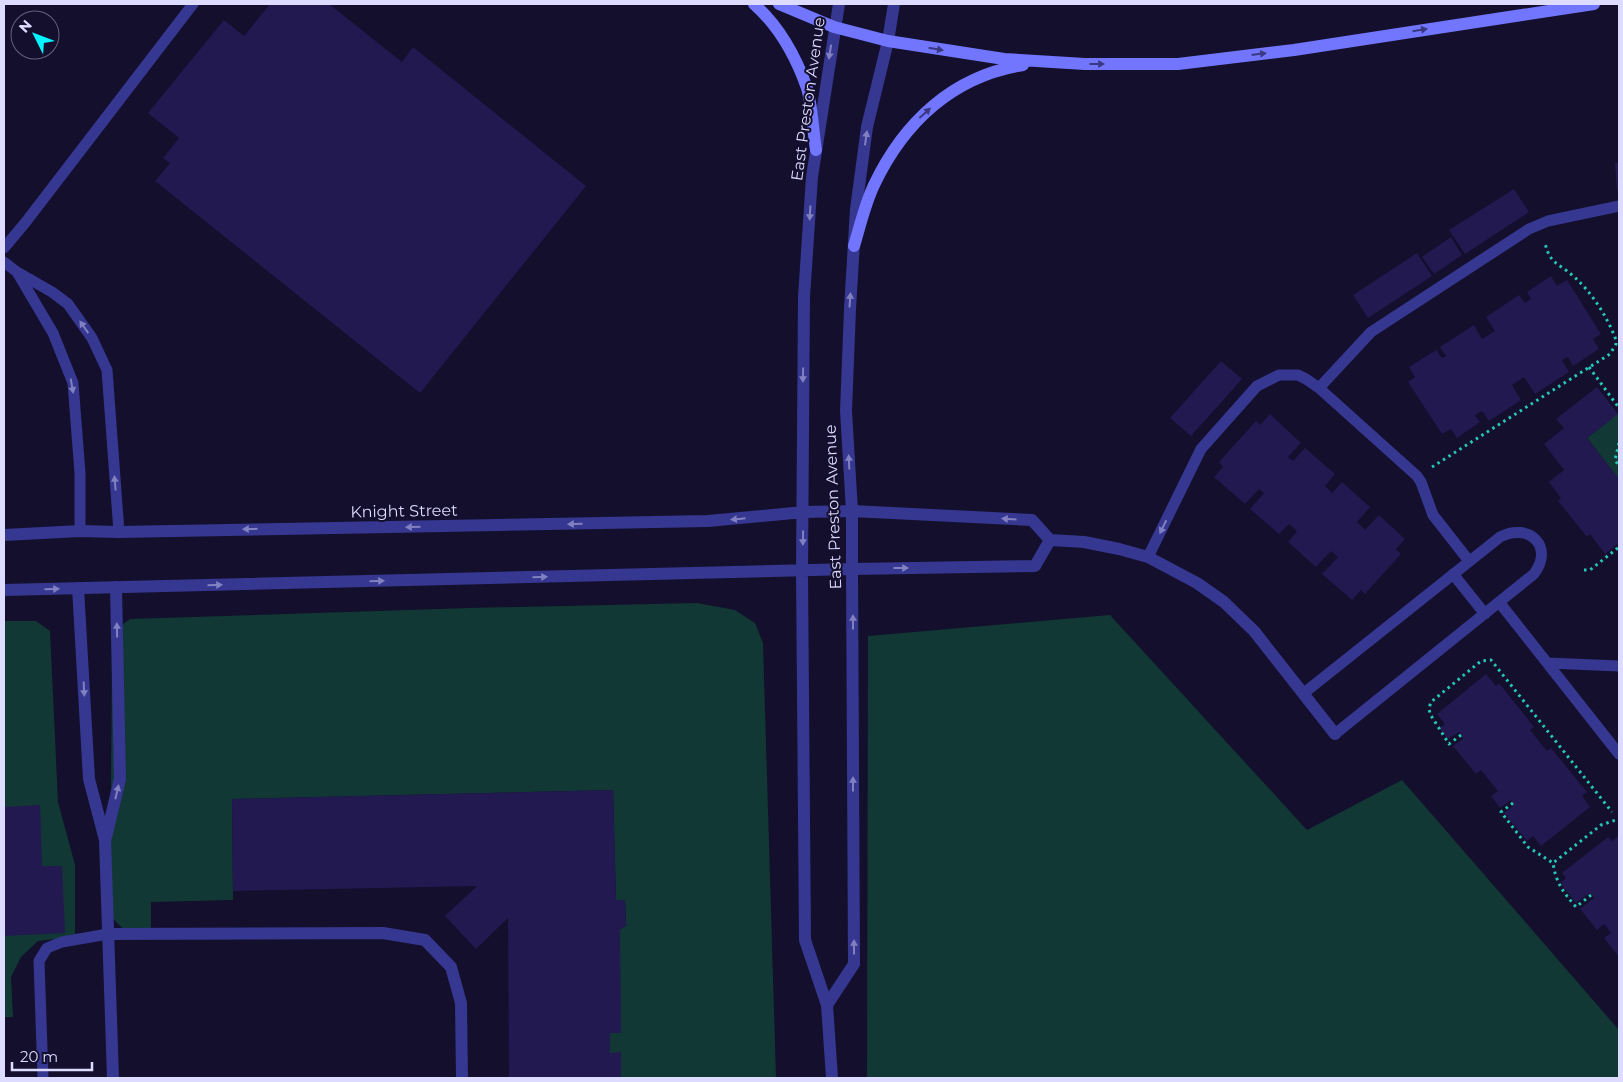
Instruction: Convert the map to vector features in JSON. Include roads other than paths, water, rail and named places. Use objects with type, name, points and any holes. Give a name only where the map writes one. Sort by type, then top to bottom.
[{"type":"main road","points":[[754,4],[767,15],[788,45],[808,90],[816,150]]},
{"type":"main road","points":[[779,4],[834,27],[888,41],[1004,59],[1086,64],[1178,64],[1294,50],[1594,4]]},
{"type":"main road","points":[[854,246],[873,186],[891,151],[920,117],[944,96],[976,79],[1010,67],[1047,62]]},
{"type":"street","name":"East Preston Avenue","points":[[832,1078],[827,1005],[805,940],[802,571],[804,512],[804,297],[812,177],[839,4]]},
{"type":"street","name":"East Preston Avenue","points":[[827,1005],[854,964],[852,511],[846,411],[856,209],[867,127],[888,41],[894,4]]},
{"type":"street","name":"Knight Street","points":[[4,535],[80,531],[119,532],[708,521],[804,512],[852,511],[1032,520],[1050,540]]},
{"type":"street","points":[[4,590],[1035,566],[1050,540],[1084,542],[1148,557],[1197,583],[1229,607],[1267,646],[1335,734]]},
{"type":"street","points":[[105,840],[120,778],[116,587]]},
{"type":"street","points":[[78,588],[89,779],[105,840],[113,1078]]},
{"type":"street","points":[[108,934],[383,933],[425,940],[451,967],[461,1003],[462,1078]]},
{"type":"lane","points":[[4,248],[193,4]]},
{"type":"lane","points":[[1319,388],[1371,332],[1529,229],[1540,223],[1619,206]]},
{"type":"lane","points":[[4,262],[68,304],[92,338],[107,370],[119,532]]},
{"type":"lane","points":[[17,272],[52,333],[73,383],[80,473],[80,531]]},
{"type":"lane","points":[[1148,557],[1201,449],[1257,386],[1279,375],[1289,374],[1298,375],[1319,388],[1418,476],[1422,482],[1432,515],[1469,561]]},
{"type":"lane","points":[[1304,693],[1469,561],[1506,534],[1522,533],[1530,535],[1537,540],[1542,554],[1542,562],[1529,579],[1335,734]]},
{"type":"lane","points":[[1453,574],[1485,614]]},
{"type":"lane","points":[[1499,602],[1619,754]]},
{"type":"lane","points":[[1548,663],[1619,666]]},
{"type":"lane","points":[[42,1078],[39,961],[48,948],[62,942],[108,934]]}]
